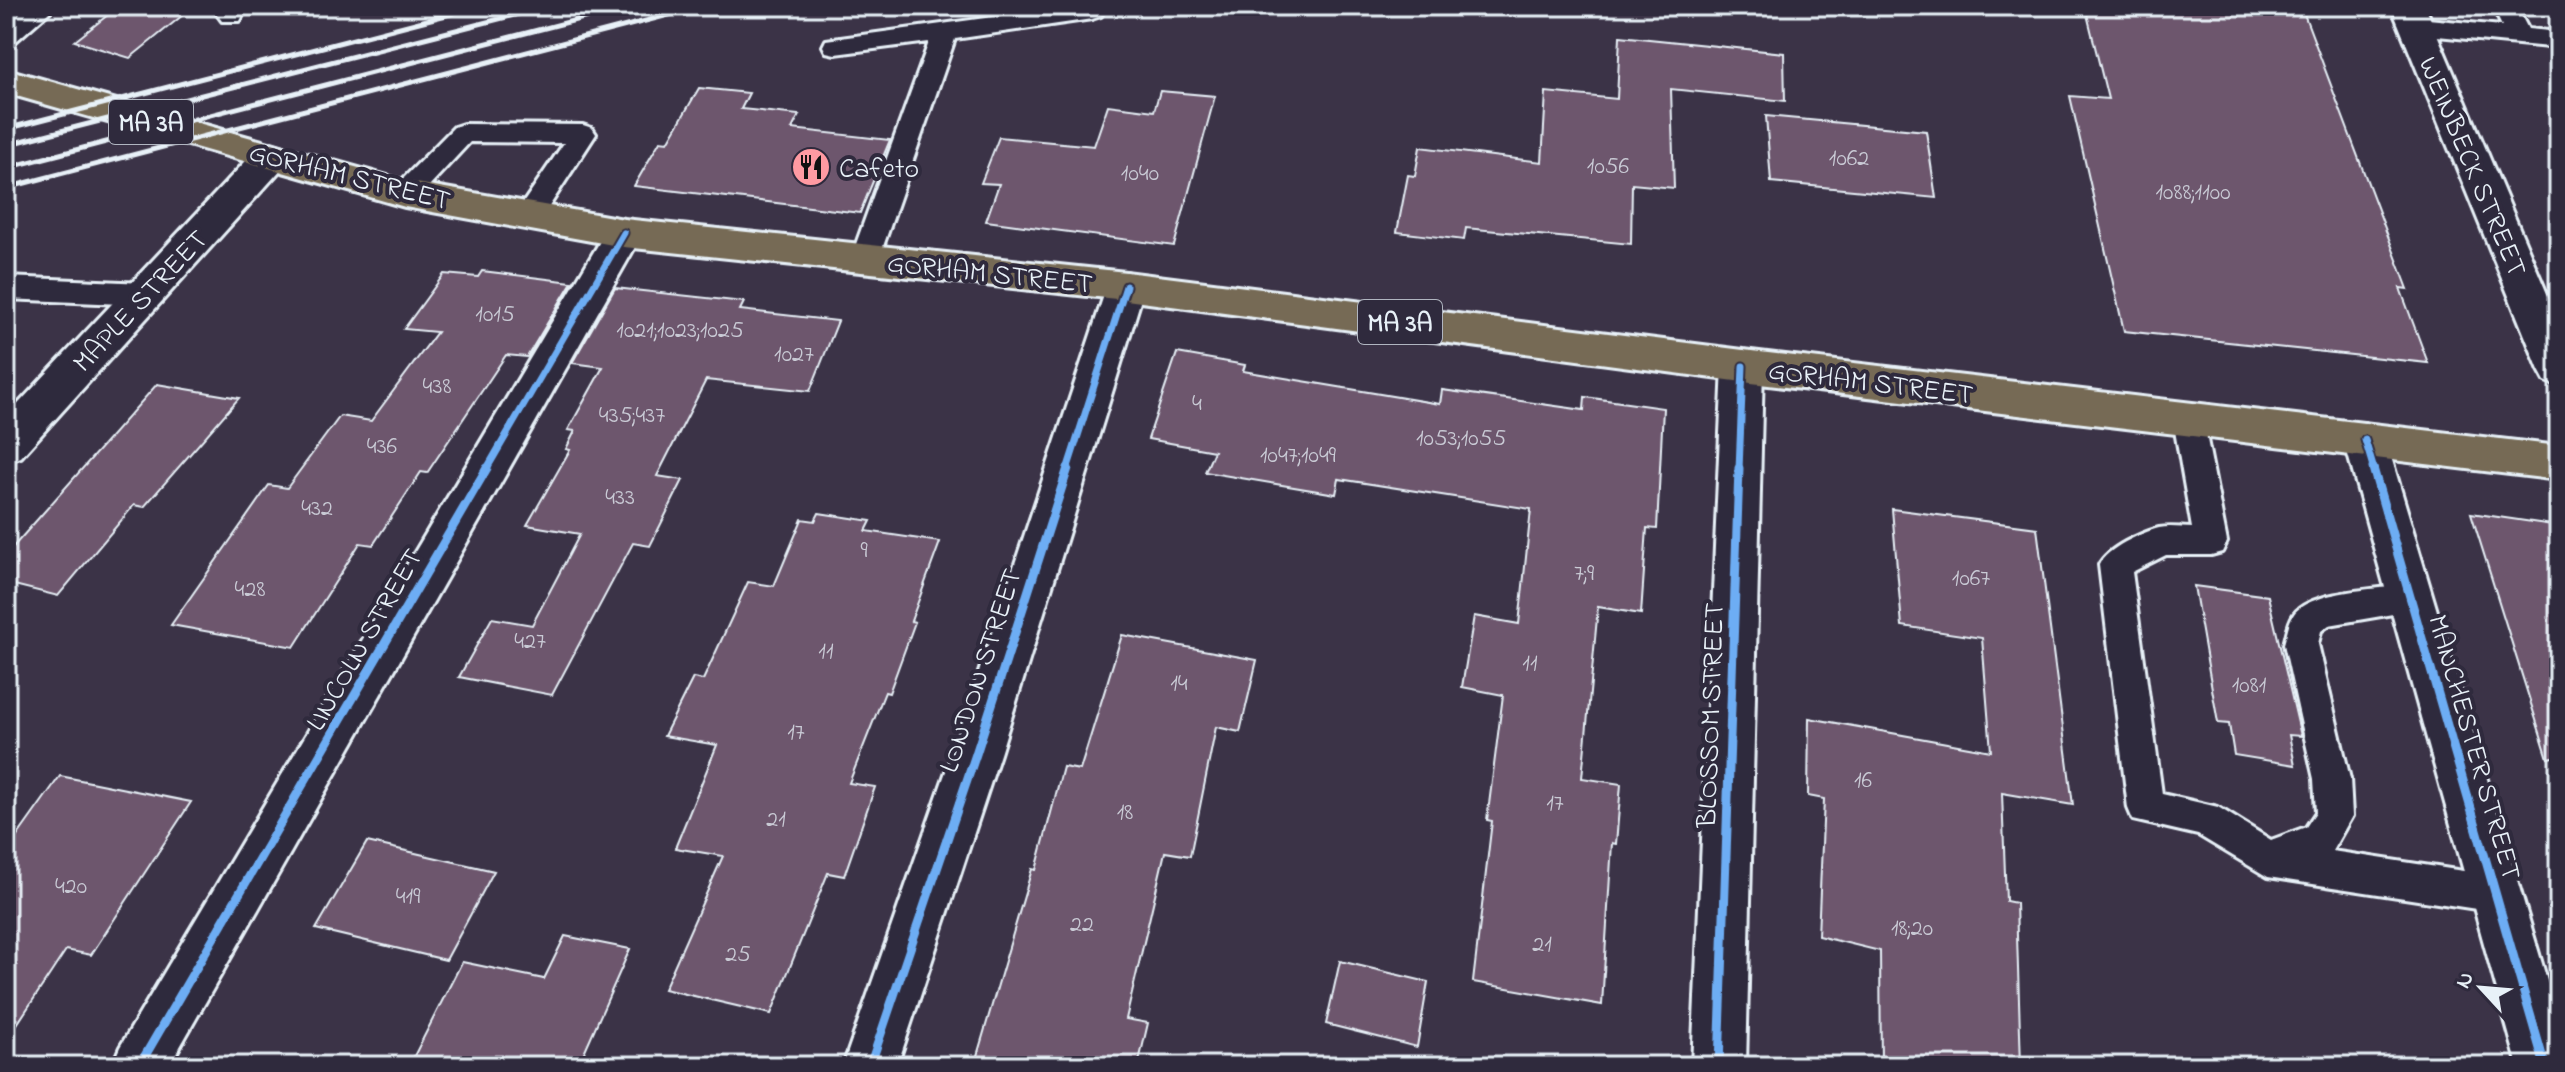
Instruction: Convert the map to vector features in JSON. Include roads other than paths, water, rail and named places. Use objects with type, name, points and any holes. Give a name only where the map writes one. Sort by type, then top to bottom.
[{"type":"main road","name":"GORHAM STREET","points":[[6,81],[405,194],[624,233],[1126,286],[1743,366],[2559,463]]},
{"type":"street","name":"WEINBECK STREET","points":[[2412,16],[2559,370]]},
{"type":"street","name":"MAPLE STREET","points":[[6,445],[272,156]]},
{"type":"street","name":"LINCOLN STREET","points":[[139,1066],[624,233]]},
{"type":"street","name":"LONDON STREET","points":[[870,1066],[976,754],[1126,286]]},
{"type":"street","name":"BLOSSOM STREET","points":[[1719,1066],[1743,366]]},
{"type":"street","name":"MANCHESTER STREET","points":[[2365,440],[2545,1066]]},
{"type":"lane","points":[[6,36],[44,6]]},
{"type":"lane","points":[[2504,6],[2519,36]]},
{"type":"lane","points":[[835,46],[1092,11]]},
{"type":"lane","points":[[2412,16],[2519,36],[2559,40]]},
{"type":"lane","points":[[865,258],[945,32]]},
{"type":"lane","points":[[405,194],[463,133],[583,134],[529,215]]},
{"type":"lane","points":[[6,288],[145,294]]},
{"type":"lane","points":[[2188,419],[2211,542],[2162,541],[2115,565],[2146,808],[2205,819],[2268,859],[2496,894]]},
{"type":"lane","points":[[2268,859],[2319,839],[2334,816],[2332,779],[2301,644],[2306,623],[2321,612],[2410,599]]},
{"type":"railway","points":[[6,129],[481,6]]},
{"type":"railway","points":[[6,145],[550,6]]},
{"type":"railway","points":[[6,168],[630,6]]},
{"type":"railway","points":[[6,188],[703,6]]},
{"type":"place","name":"Cafeto","points":[[811,167]]}]
